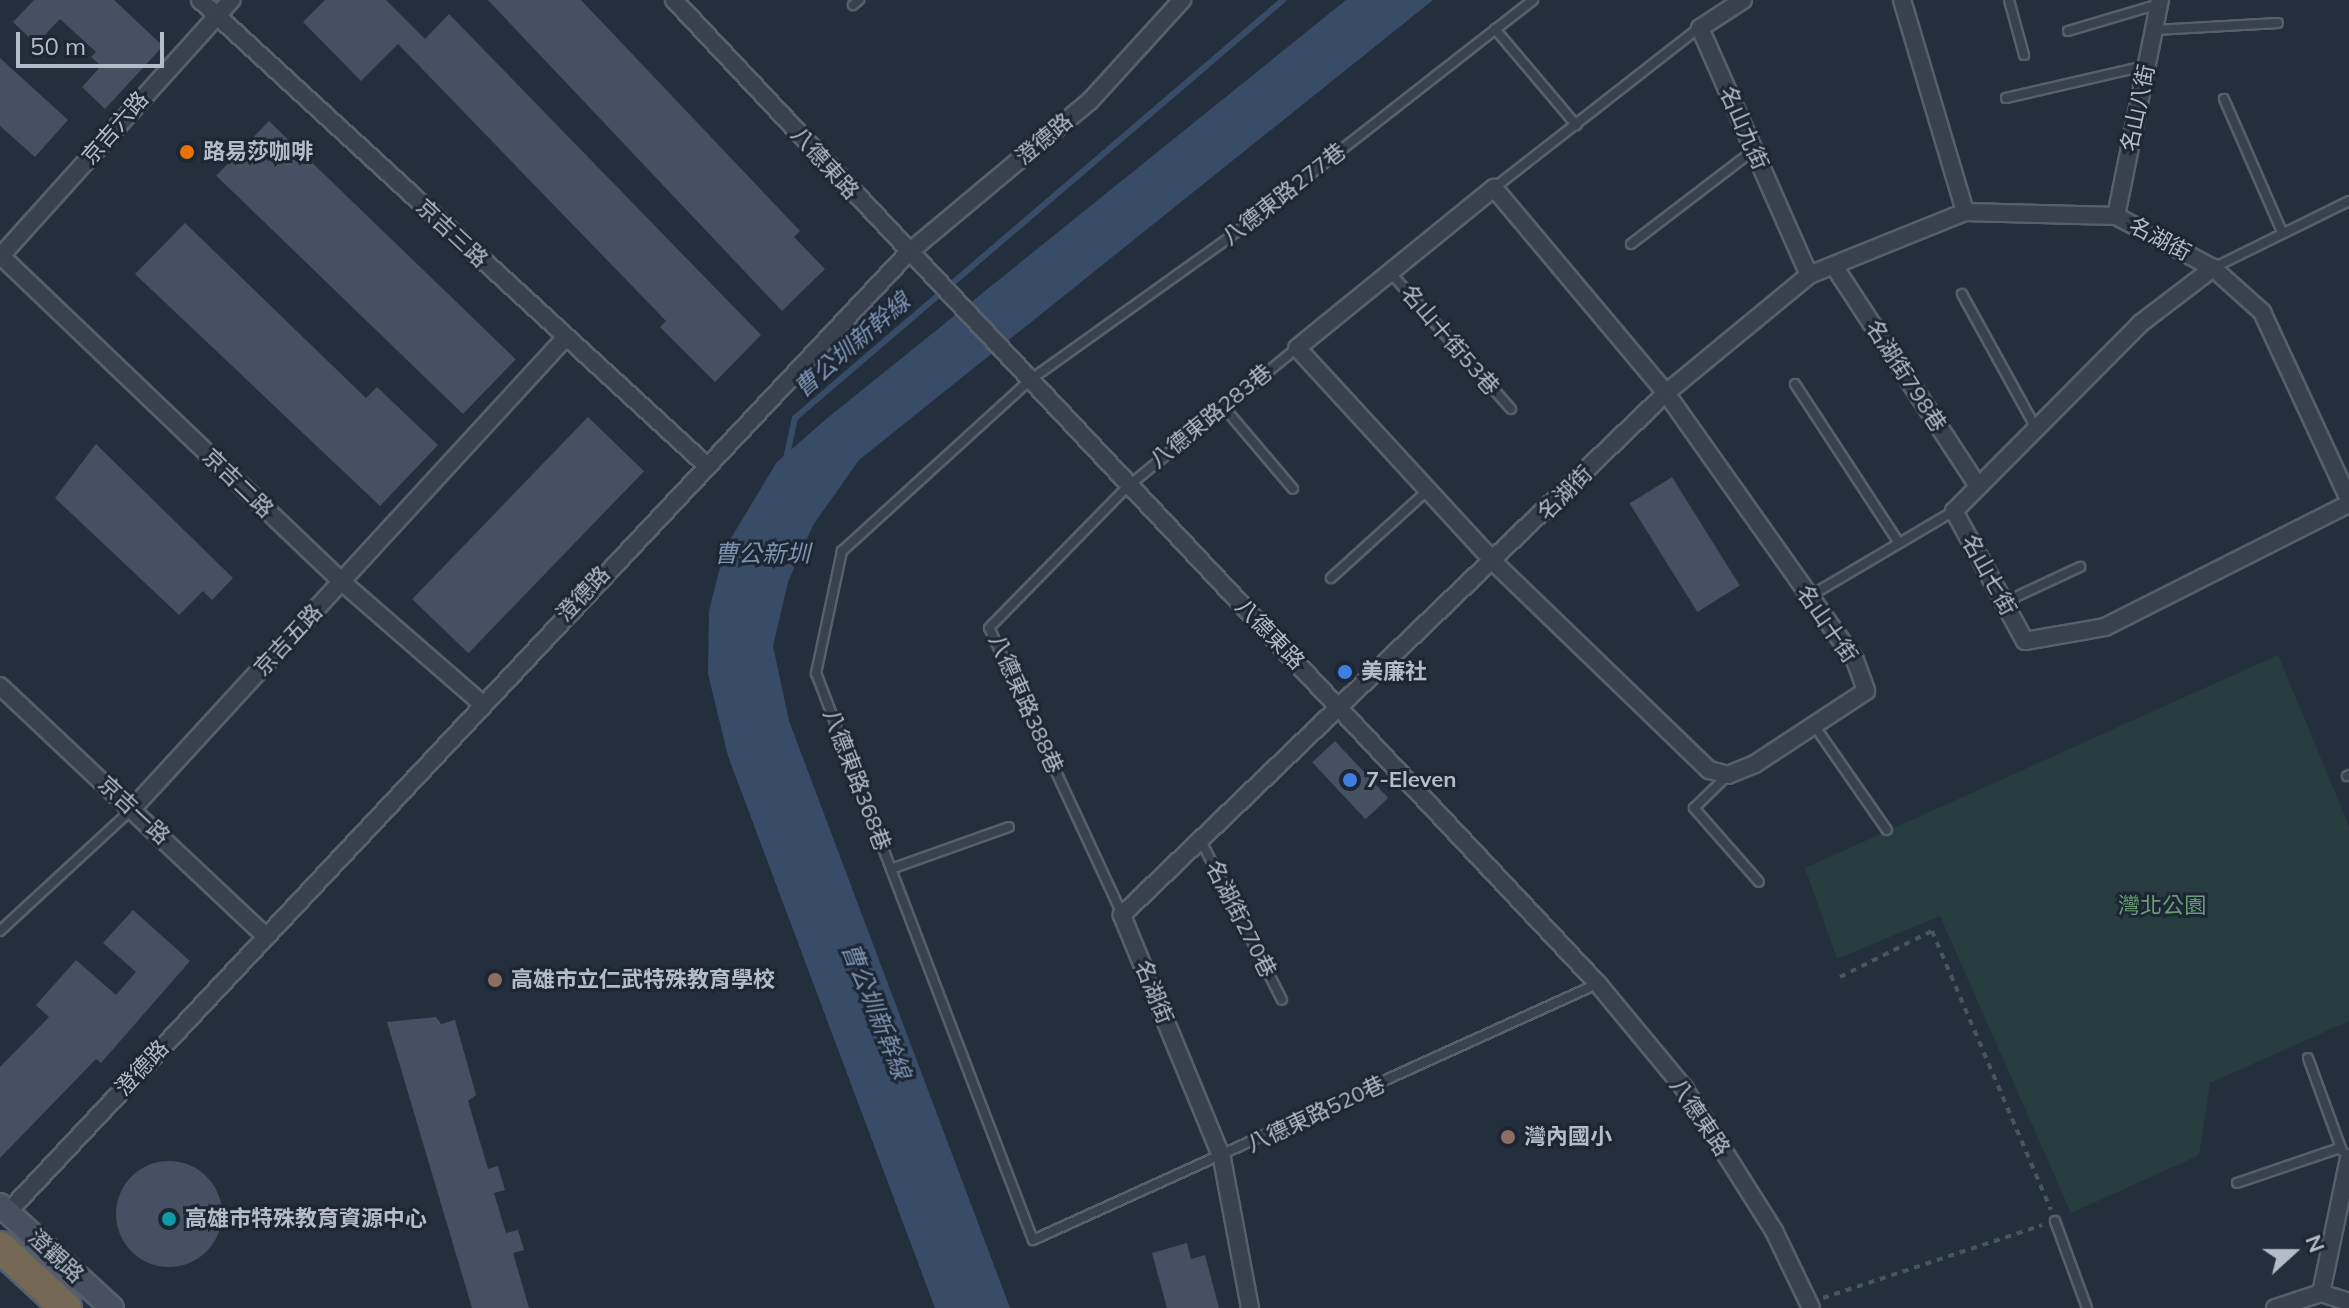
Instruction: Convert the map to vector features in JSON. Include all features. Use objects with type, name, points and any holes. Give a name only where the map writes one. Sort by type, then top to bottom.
[{"type":"highway","points":[[0,1247],[66,1308]]},
{"type":"street","name":"京吉三路","points":[[200,0],[705,464]]},
{"type":"street","name":"京吉六路","points":[[0,257],[231,0]]},
{"type":"street","name":"澄德路","points":[[4,1208],[265,936],[705,464],[908,253],[1090,101],[1182,0]]},
{"type":"street","points":[[1700,28],[1743,0]]},
{"type":"street","points":[[1902,0],[1965,212]]},
{"type":"street","name":"名山八街","points":[[2116,216],[2160,2]]},
{"type":"street","name":"八德東路","points":[[685,3],[908,253],[1127,487],[1340,707],[1598,984],[1684,1088],[1810,1306]]},
{"type":"street","name":"名山九街","points":[[1700,28],[1809,275]]},
{"type":"street","points":[[1494,188],[1389,270],[1297,348],[1430,488],[1495,563],[1709,770],[1728,775]]},
{"type":"street","name":"名山十街","points":[[1494,188],[1666,393],[1807,597],[1855,660],[1866,691],[1816,728],[1728,775]]},
{"type":"street","name":"名湖街","points":[[1250,1308],[1222,1158],[1122,915],[1199,837],[1495,563],[1666,393],[1809,275],[1965,212],[2116,216],[2213,268],[2262,312],[2349,501]]},
{"type":"street","name":"京吉二路","points":[[0,257],[342,582],[481,703]]},
{"type":"street","name":"名湖街798巷","points":[[1834,266],[1978,486]]},
{"type":"street","name":"名山七街","points":[[2213,268],[2141,323],[1954,511],[2025,641],[2105,627],[2349,501]]},
{"type":"street","name":"京吉五路","points":[[133,808],[565,338]]},
{"type":"street","name":"京吉一路","points":[[0,686],[133,808],[265,936]]},
{"type":"street","points":[[2321,1293],[2345,1155]]},
{"type":"street","name":"澄觀路","points":[[4,1208],[112,1308]]},
{"type":"street","points":[[2275,1308],[2321,1293],[2349,1302]]},
{"type":"lane","name":"八德東路277巷","points":[[1029,381],[1230,237],[1533,0]]},
{"type":"lane","points":[[2009,0],[2024,55]]},
{"type":"lane","points":[[2068,31],[2160,2]]},
{"type":"lane","points":[[2155,30],[2278,23]]},
{"type":"lane","points":[[1494,188],[1700,28]]},
{"type":"lane","points":[[1495,29],[1576,125]]},
{"type":"lane","points":[[2006,98],[2147,66]]},
{"type":"lane","points":[[2224,99],[2282,232]]},
{"type":"lane","points":[[1631,244],[1754,150]]},
{"type":"lane","points":[[2213,268],[2349,201]]},
{"type":"lane","name":"名山十街53巷","points":[[1389,270],[1511,409]]},
{"type":"lane","points":[[1962,294],[2036,428]]},
{"type":"lane","name":"八德東路283巷","points":[[1127,487],[1221,404],[1297,348]]},
{"type":"lane","name":"八德東路368巷","points":[[1029,381],[842,551],[816,673],[1033,1240]]},
{"type":"lane","points":[[1795,384],[1899,543]]},
{"type":"lane","points":[[1221,404],[1293,489]]},
{"type":"lane","name":"八德東路388巷","points":[[1122,915],[989,628],[1127,487]]},
{"type":"lane","points":[[1331,578],[1430,488]]},
{"type":"lane","points":[[1807,597],[1954,511]]},
{"type":"lane","points":[[2004,603],[2080,567]]},
{"type":"lane","points":[[1816,728],[1887,830]]},
{"type":"lane","points":[[1728,775],[1694,808],[1759,882]]},
{"type":"lane","name":"京吉五路","points":[[0,931],[133,808]]},
{"type":"lane","points":[[891,869],[1009,827]]},
{"type":"lane","name":"名湖街270巷","points":[[1199,837],[1282,1000]]},
{"type":"lane","name":"八德東路520巷","points":[[1033,1240],[1222,1158],[1598,984]]},
{"type":"lane","points":[[2237,1183],[2345,1155],[2308,1058]]},
{"type":"lane","points":[[2055,1221],[2087,1308]]},
{"type":"path","points":[[1810,1306],[2055,1221],[1932,931],[1840,977]]},
{"type":"green space","name":"灣北公園","points":[[2278,655],[2349,826],[2349,1021],[2210,1083],[2199,1155],[2071,1213],[1940,916],[1837,959],[1805,868]]},
{"type":"water","name":"曹公新圳","points":[[1346,0],[1433,0],[859,460],[813,525],[788,582],[773,646],[789,721],[1010,1308],[935,1308],[728,756],[708,674],[709,611],[725,548],[777,462]]},
{"type":"building","points":[[34,0],[114,0],[163,46],[105,109],[82,87],[101,66],[91,57],[96,52],[60,19],[36,44],[13,22]]},
{"type":"building","points":[[325,0],[386,0],[425,39],[449,14],[761,335],[715,382],[660,327],[666,321],[398,44],[361,81],[303,22]]},
{"type":"building","points":[[488,0],[581,0],[800,231],[794,237],[825,269],[782,311]]},
{"type":"building","points":[[0,58],[68,120],[35,157],[0,126]]},
{"type":"building","points":[[269,121],[516,359],[463,414],[216,176]]},
{"type":"building","points":[[185,223],[366,398],[377,387],[438,445],[380,506],[135,274]]},
{"type":"building","points":[[588,417],[644,471],[468,653],[412,599]]},
{"type":"building","points":[[96,444],[233,578],[212,600],[203,591],[179,615],[55,498]]},
{"type":"building","points":[[1672,477],[1740,586],[1697,612],[1630,503]]},
{"type":"building","name":"7-Eleven","points":[[1335,741],[1388,798],[1366,819],[1312,762]]},
{"type":"building","points":[[133,910],[190,961],[101,1063],[96,1059],[0,1158],[0,1067],[49,1017],[36,1005],[76,960],[116,995],[136,972],[103,943]]},
{"type":"building","points":[[436,1017],[441,1024],[455,1020],[476,1095],[468,1101],[488,1169],[498,1166],[505,1190],[494,1193],[506,1233],[518,1230],[524,1250],[513,1253],[529,1308],[472,1308],[387,1022]]},
{"type":"building","name":"高雄市特殊教育資源中心","points":[[169,1161],[189,1165],[207,1176],[218,1194],[222,1214],[218,1234],[207,1252],[189,1263],[169,1267],[149,1263],[131,1252],[120,1234],[116,1214],[120,1194],[131,1176],[149,1165]]},
{"type":"building","points":[[1187,1243],[1191,1259],[1205,1255],[1219,1308],[1167,1308],[1152,1253]]},
{"type":"waterway","name":"曹公圳新幹線","points":[[786,459],[795,418],[1283,0]]},
{"type":"place","name":"路易莎咖啡","points":[[187,152]]},
{"type":"place","name":"美廉社","points":[[1345,672]]},
{"type":"place","name":"7-Eleven","points":[[1350,780]]},
{"type":"place","name":"高雄市立仁武特殊教育學校","points":[[495,980]]},
{"type":"place","name":"灣內國小","points":[[1508,1137]]},
{"type":"place","name":"高雄市特殊教育資源中心","points":[[169,1219]]}]
